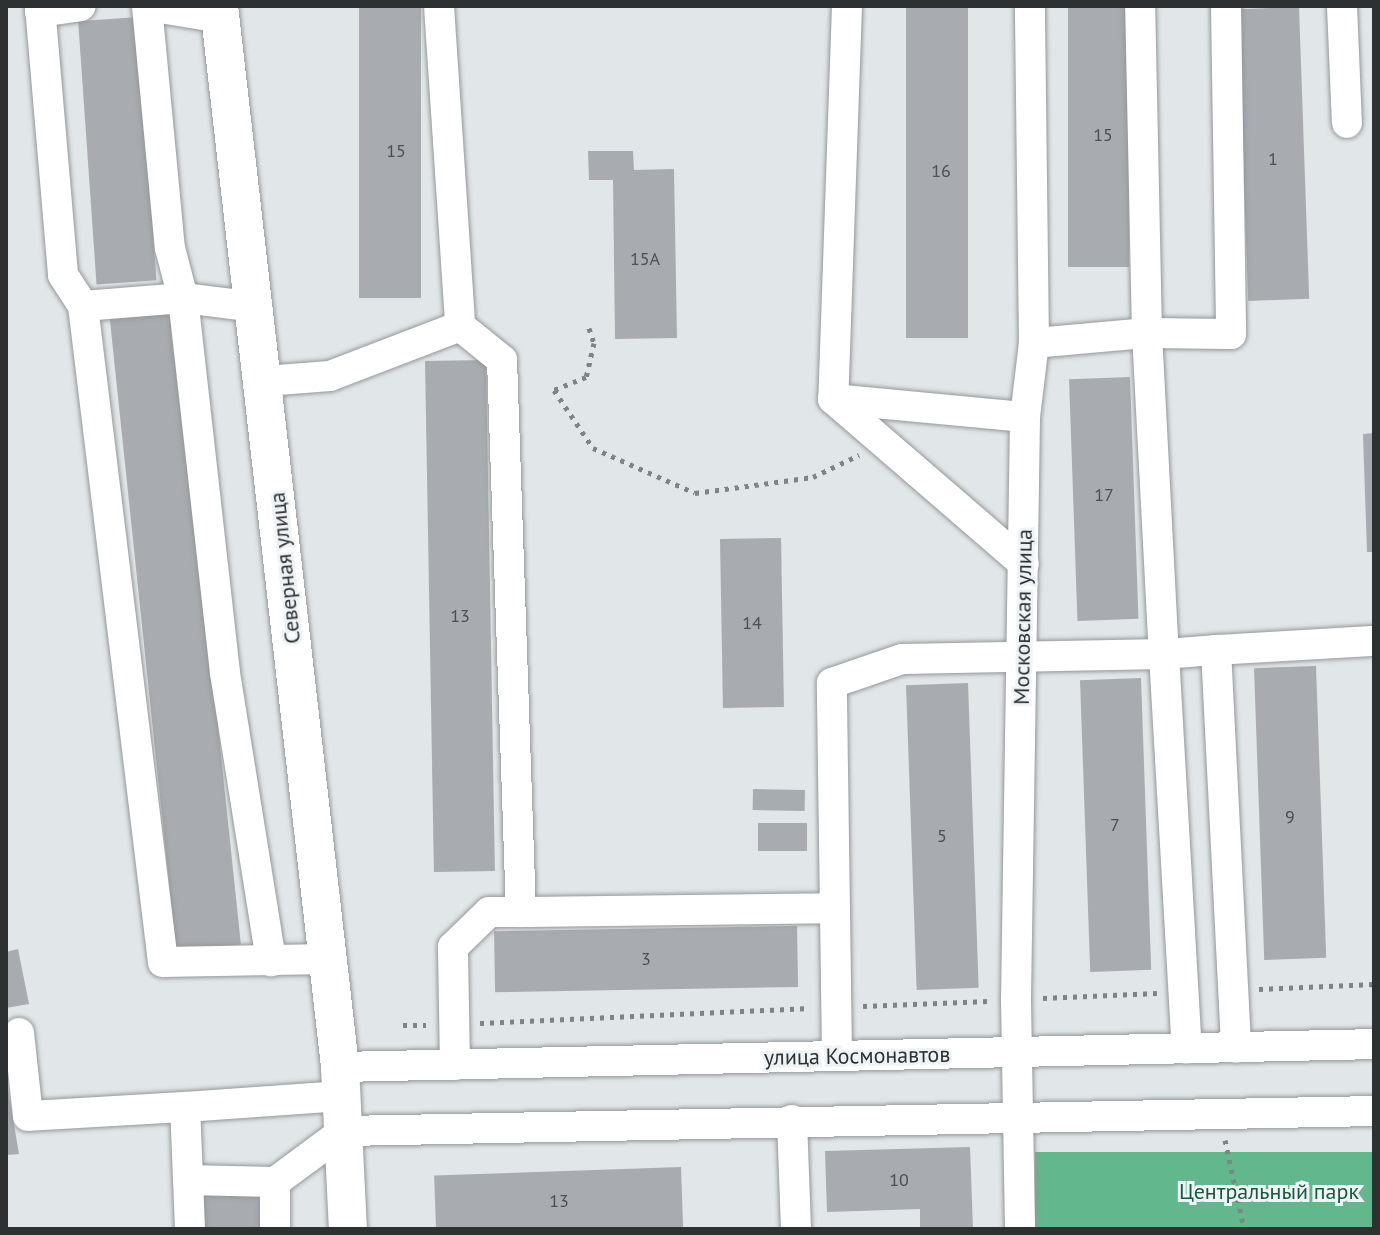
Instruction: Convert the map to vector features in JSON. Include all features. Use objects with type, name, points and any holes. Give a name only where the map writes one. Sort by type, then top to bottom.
[{"type":"main road","name":"Северная улица","points":[[220,12],[265,381],[342,1098]]},
{"type":"main road","points":[[342,1098],[348,1229]]},
{"type":"street","points":[[81,6],[40,9],[63,275],[83,306],[163,962],[328,959]]},
{"type":"street","points":[[220,12],[147,6],[170,248],[183,298],[225,673],[271,961]]},
{"type":"street","points":[[439,6],[460,326],[502,360],[521,912]]},
{"type":"street","points":[[833,399],[847,6]]},
{"type":"street","name":"Московская улица","points":[[1020,1229],[1016,999],[1025,417],[1034,343],[1030,6]]},
{"type":"street","points":[[1140,6],[1147,333],[1187,1048]]},
{"type":"street","points":[[1034,343],[1147,333],[1231,334],[1226,6]]},
{"type":"street","points":[[1342,6],[1347,123]]},
{"type":"street","points":[[83,306],[183,298],[256,307]]},
{"type":"street","points":[[265,381],[330,376],[460,326]]},
{"type":"street","points":[[833,399],[1025,417]]},
{"type":"street","points":[[833,399],[1024,564]]},
{"type":"street","points":[[837,1056],[839,1007],[832,683],[902,659],[1164,654],[1374,641]]},
{"type":"street","points":[[1216,650],[1236,1047]]},
{"type":"street","points":[[455,1065],[453,947],[489,912],[835,908]]},
{"type":"street","points":[[19,1033],[28,1116],[342,1098],[792,1120],[1374,1111]]},
{"type":"street","name":"улица Космонавтов","points":[[342,1098],[455,1065],[1374,1044]]},
{"type":"street","points":[[275,1229],[275,1182],[342,1098]]},
{"type":"street","points":[[185,1107],[190,1229]]},
{"type":"street","points":[[792,1120],[796,1229]]},
{"type":"street","points":[[188,1180],[275,1182]]},
{"type":"path","points":[[589,328],[594,343],[586,377],[554,390],[593,448],[695,493],[813,477],[885,443]]},
{"type":"path","points":[[1235,990],[1374,984]]},
{"type":"path","points":[[403,1025],[1182,992]]},
{"type":"path","points":[[1224,1138],[1244,1229]]},
{"type":"green space","name":"Центральный парк","points":[[1035,1152],[1374,1152],[1374,1229],[1035,1229]]},
{"type":"building","points":[[359,6],[421,6],[421,298],[359,298]]},
{"type":"building","points":[[906,6],[968,6],[968,338],[906,338]]},
{"type":"building","points":[[1068,6],[1129,6],[1129,267],[1068,267]]},
{"type":"building","points":[[1299,7],[1309,299],[1248,301],[1238,9]]},
{"type":"building","points":[[138,17],[156,280],[97,285],[78,21]]},
{"type":"building","points":[[588,151],[633,151],[634,170],[674,169],[677,338],[615,339],[613,180],[589,180]]},
{"type":"building","points":[[174,308],[241,944],[176,951],[109,315]]},
{"type":"building","points":[[486,360],[495,871],[434,872],[425,361]]},
{"type":"building","points":[[1130,377],[1138,619],[1077,621],[1069,379]]},
{"type":"building","points":[[1374,433],[1374,552],[1367,552],[1363,434]]},
{"type":"building","points":[[781,538],[784,707],[723,708],[720,539]]},
{"type":"building","points":[[1316,666],[1326,958],[1264,960],[1254,668]]},
{"type":"building","points":[[1141,678],[1151,970],[1090,972],[1080,680]]},
{"type":"building","points":[[968,683],[979,988],[917,990],[906,685]]},
{"type":"building","points":[[753,789],[805,790],[805,811],[753,810]]},
{"type":"building","points":[[758,823],[807,823],[807,851],[758,851]]},
{"type":"building","points":[[797,926],[798,987],[495,992],[494,931]]},
{"type":"building","points":[[18,949],[29,1004],[6,1008],[6,952]]},
{"type":"building","points":[[6,1078],[19,1154],[6,1155]]},
{"type":"building","points":[[970,1147],[973,1229],[920,1229],[920,1209],[827,1212],[825,1151]]},
{"type":"building","points":[[681,1167],[683,1229],[436,1229],[434,1176]]},
{"type":"building","points":[[262,1188],[265,1229],[203,1229],[200,1195]]}]
